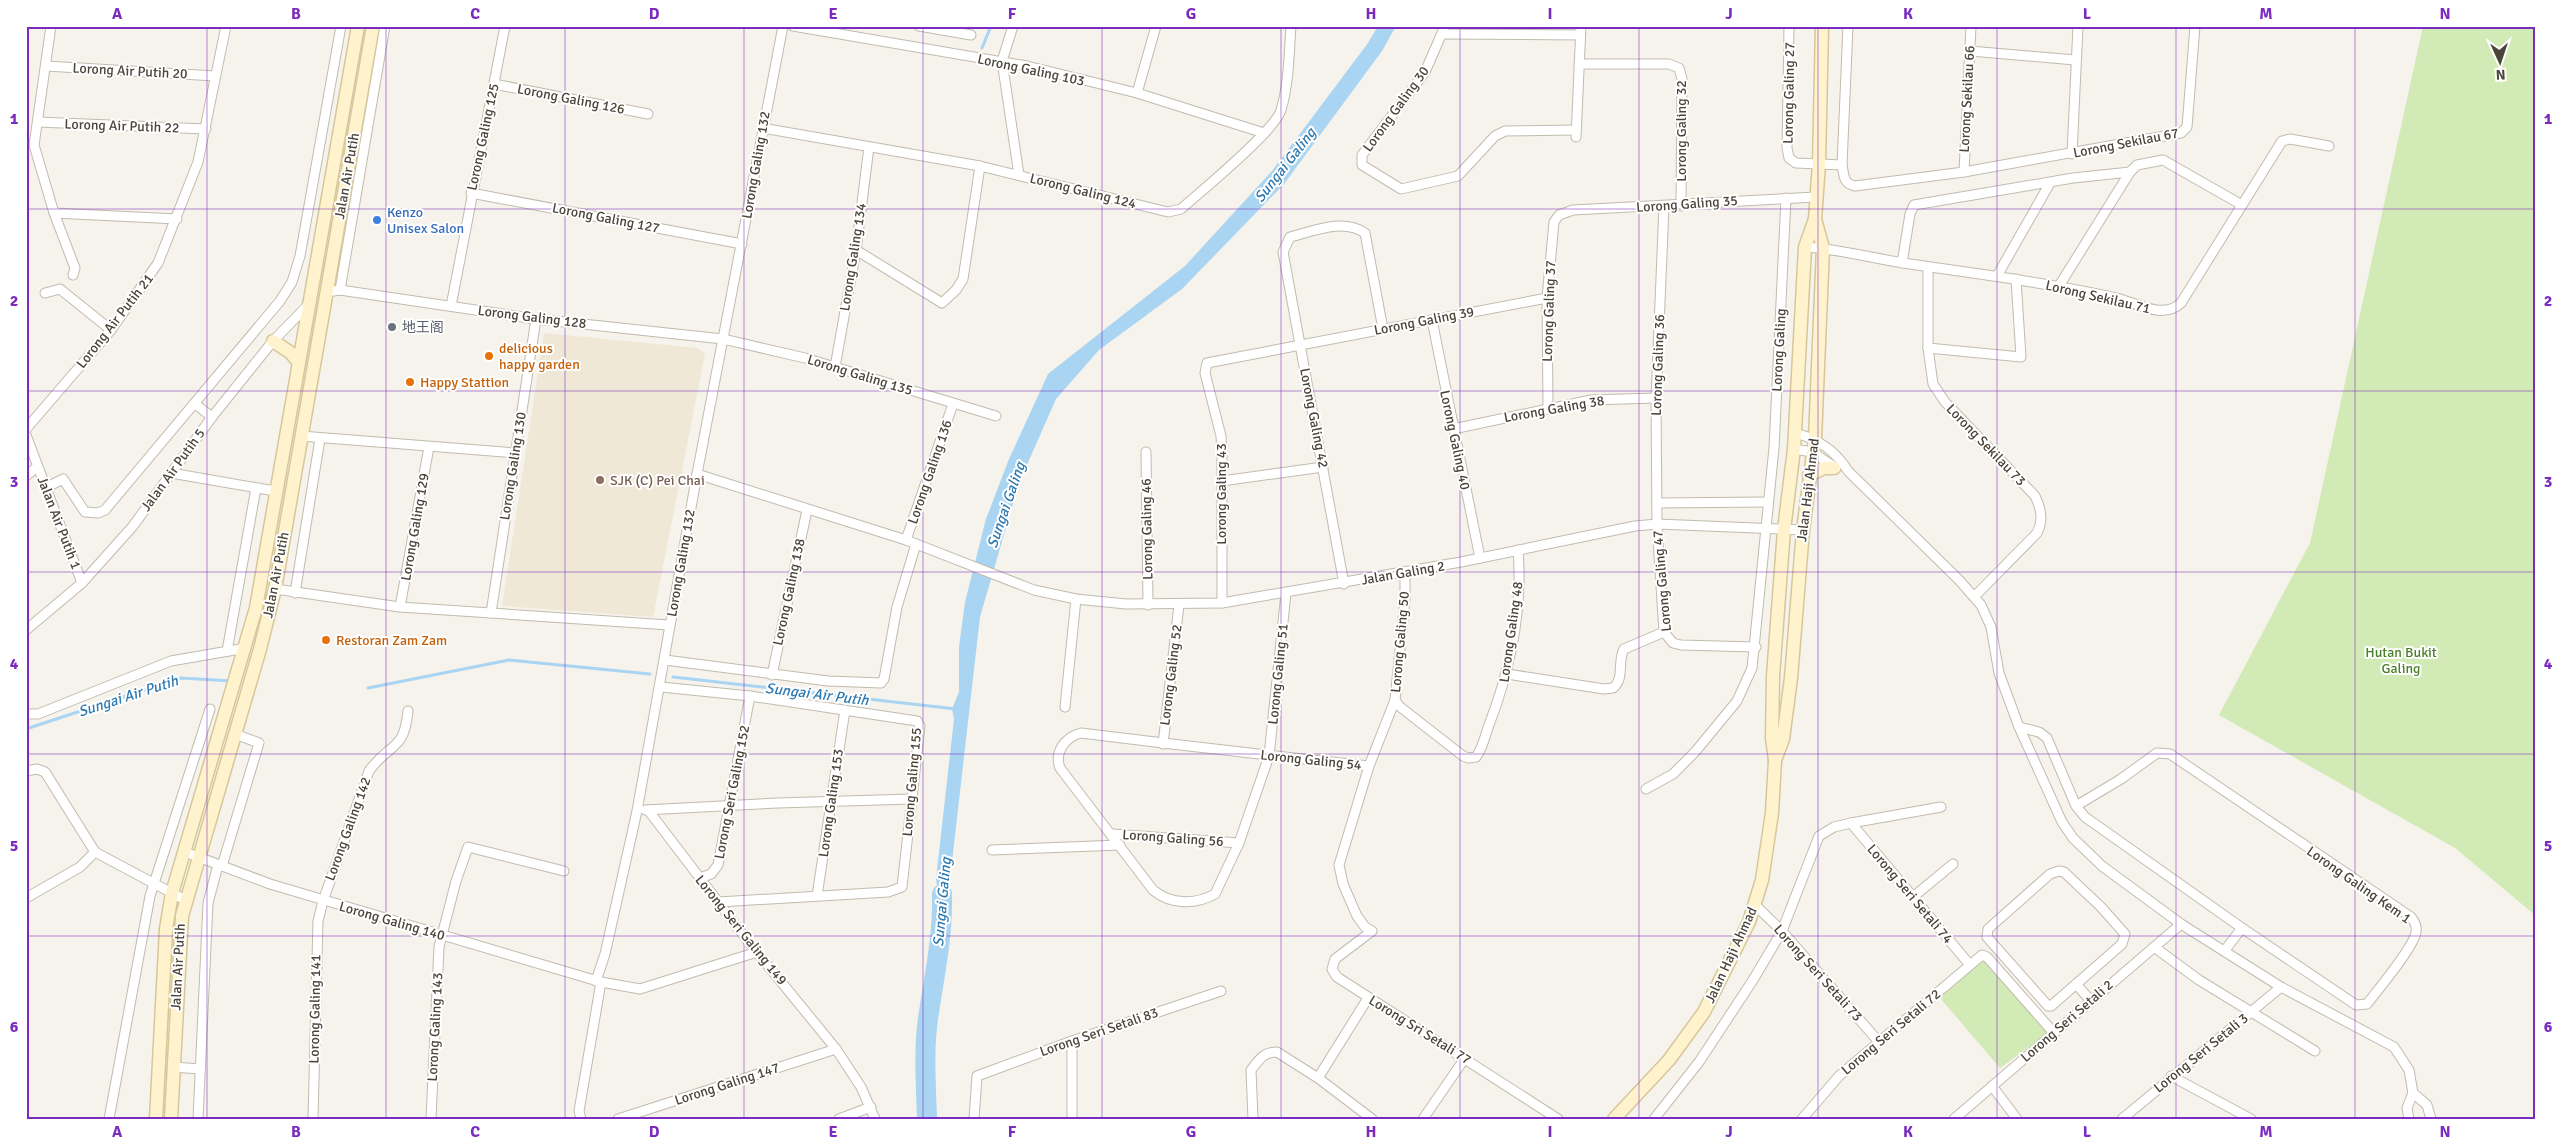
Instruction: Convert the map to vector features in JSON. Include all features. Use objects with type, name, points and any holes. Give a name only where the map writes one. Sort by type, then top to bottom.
[{"type":"street","points":[[51,26],[34,145],[54,213],[75,268],[73,275]]},
{"type":"street","name":"Lorong Air Putih 21","points":[[26,429],[111,330],[154,270],[192,183],[206,129],[226,26]]},
{"type":"street","points":[[45,488],[63,479],[85,512],[98,513],[105,510],[280,301],[292,282],[297,264],[319,159],[341,26]]},
{"type":"street","name":"Jalan Air Putih","points":[[156,1119],[166,929],[172,893],[246,648],[256,608],[358,26]]},
{"type":"street","name":"Jalan Air Putih","points":[[171,1119],[180,929],[185,900],[235,734],[275,589],[373,26]]},
{"type":"street","points":[[340,290],[385,26]]},
{"type":"street","name":"Lorong Galing 125","points":[[451,306],[471,193],[505,26]]},
{"type":"street","name":"Lorong Galing 132","points":[[599,982],[637,811],[661,687],[669,625],[742,244],[762,128],[783,26]]},
{"type":"street","name":"Lorong Galing 103","points":[[793,26],[1002,61],[1137,93],[1264,133]]},
{"type":"street","points":[[919,26],[971,35]]},
{"type":"street","points":[[1013,26],[1002,61],[1019,175]]},
{"type":"street","points":[[1137,93],[1156,26]]},
{"type":"street","name":"Lorong Galing 124","points":[[762,128],[980,166],[1168,212],[1175,212],[1215,180],[1278,119],[1281,111],[1291,26]]},
{"type":"street","name":"Lorong Galing 27","points":[[1789,26],[1787,148],[1789,158],[1796,163],[1819,164]]},
{"type":"street","name":"Jalan Haji Ahmad","points":[[1614,1119],[1670,1060],[1704,1012],[1728,967],[1755,906],[1762,880],[1770,821],[1775,760],[1772,738],[1773,676],[1784,530],[1794,449],[1805,247],[1815,219],[1819,164],[1822,26]]},
{"type":"street","points":[[1819,164],[1842,164],[1848,26]]},
{"type":"street","name":"Lorong Sekilau 66","points":[[1964,172],[1971,26]]},
{"type":"street","points":[[2072,154],[2078,26]]},
{"type":"street","name":"Lorong Sekilau 67","points":[[1842,164],[1845,181],[1849,185],[1856,186],[1964,172],[2175,135],[2186,130],[2195,26]]},
{"type":"street","points":[[1444,30],[1581,31],[1579,64]]},
{"type":"street","name":"Lorong Galing 30","points":[[1444,30],[1425,72],[1362,156],[1362,165],[1401,189],[1458,176],[1495,136],[1505,131],[1576,134],[1579,64]]},
{"type":"street","points":[[1970,51],[2075,60]]},
{"type":"street","name":"Lorong Galing 32","points":[[1579,64],[1669,64],[1679,68],[1682,79],[1681,206]]},
{"type":"street","name":"Lorong Air Putih 20","points":[[46,66],[215,76]]},
{"type":"street","name":"Lorong Galing 126","points":[[494,84],[648,114]]},
{"type":"street","name":"Lorong Air Putih 22","points":[[38,122],[206,129]]},
{"type":"street","name":"Lorong Sekilau 71","points":[[1805,247],[1823,248],[1902,263],[2059,286],[2123,300],[2160,312],[2175,309],[2181,304],[2273,152],[2286,139],[2329,146]]},
{"type":"street","name":"Lorong Galing 134","points":[[835,367],[856,250],[869,147]]},
{"type":"street","points":[[319,159],[336,159]]},
{"type":"street","points":[[2059,286],[2130,172],[2137,165],[2162,160],[2242,205]]},
{"type":"street","points":[[856,250],[942,303],[956,290],[963,279],[980,166]]},
{"type":"street","points":[[1902,263],[1910,214],[1914,205],[2130,172]]},
{"type":"street","points":[[1996,276],[2050,183]]},
{"type":"street","name":"Lorong Galing 127","points":[[471,193],[742,244]]},
{"type":"street","name":"Lorong Galing 35","points":[[1559,215],[1573,210],[1681,206],[1816,197]]},
{"type":"street","name":"Lorong Galing","points":[[1646,789],[1673,774],[1683,765],[1737,701],[1752,668],[1756,646],[1774,448],[1786,198]]},
{"type":"street","name":"Lorong Galing 36","points":[[1657,524],[1656,398],[1664,206]]},
{"type":"street","points":[[54,213],[177,219]]},
{"type":"street","name":"Lorong Galing 37","points":[[1548,408],[1547,298],[1554,222],[1559,215]]},
{"type":"street","name":"Jalan Haji Ahmad","points":[[1775,760],[1783,739],[1791,678],[1803,530],[1815,438],[1823,248],[1815,219]]},
{"type":"street","name":"Lorong Galing 42","points":[[1344,584],[1283,252],[1290,237],[1342,225],[1356,227],[1365,233],[1383,329]]},
{"type":"street","name":"Lorong Sekilau 73","points":[[1928,266],[1928,348],[1930,373],[1939,394],[2036,496],[2039,505],[2041,525],[2037,533],[2018,555],[1975,596]]},
{"type":"street","points":[[1928,348],[2022,358],[2016,279]]},
{"type":"street","points":[[44,293],[60,289],[111,330]]},
{"type":"street","name":"Lorong Galing 128","points":[[327,292],[340,290],[536,319],[723,339]]},
{"type":"street","points":[[311,302],[327,292]]},
{"type":"street","name":"Lorong Galing 39","points":[[1300,345],[1547,298]]},
{"type":"street","name":"Jalan Air Putih 5","points":[[26,630],[82,583],[133,526],[212,417],[273,341],[311,302]]},
{"type":"street","name":"Lorong Galing 130","points":[[490,613],[536,319]]},
{"type":"street","name":"Lorong Galing 40","points":[[1432,320],[1480,558]]},
{"type":"street","name":"Lorong Galing 135","points":[[723,339],[778,351],[835,367],[996,416]]},
{"type":"street","points":[[273,341],[291,352],[299,363]]},
{"type":"street","name":"Lorong Galing 43","points":[[1222,603],[1220,436],[1205,366],[1208,362],[1300,345]]},
{"type":"street","name":"Lorong Galing 38","points":[[1453,429],[1548,408],[1604,399],[1656,398]]},
{"type":"street","points":[[195,404],[212,417]]},
{"type":"street","name":"Lorong Galing 136","points":[[906,540],[953,404]]},
{"type":"street","points":[[1795,433],[1815,438],[1842,460],[1848,471],[1975,596],[1987,615],[1999,673],[2019,727],[2067,830],[2102,866],[2181,924],[2281,987],[2394,1047],[2409,1070],[2413,1093],[2407,1108],[2409,1119]]},
{"type":"street","name":"Jalan Air Putih 1","points":[[26,435],[82,583]]},
{"type":"street","points":[[301,436],[515,453]]},
{"type":"street","points":[[295,593],[320,439]]},
{"type":"street","name":"Lorong Galing 129","points":[[400,607],[429,446]]},
{"type":"street","points":[[1794,449],[1812,452],[1834,468]]},
{"type":"street","name":"Lorong Galing 46","points":[[1146,452],[1148,605]]},
{"type":"street","points":[[26,476],[37,467]]},
{"type":"street","points":[[1222,481],[1323,467]]},
{"type":"street","points":[[1809,475],[1824,468],[1848,471]]},
{"type":"street","points":[[171,473],[276,491]]},
{"type":"street","name":"Jalan Galing 2","points":[[697,474],[906,540],[961,561],[1004,581],[1076,600],[1148,605],[1222,603],[1344,584],[1634,526],[1657,524],[1803,530]]},
{"type":"street","points":[[227,650],[256,488]]},
{"type":"street","points":[[1657,503],[1768,502]]},
{"type":"street","name":"Lorong Galing 138","points":[[772,675],[807,510]]},
{"type":"street","name":"Lorong Galing 47","points":[[1657,524],[1664,632],[1673,643],[1681,645],[1756,646]]},
{"type":"street","points":[[665,660],[828,681],[881,683],[884,679],[896,607],[916,544]]},
{"type":"street","name":"Lorong Galing 48","points":[[1395,700],[1399,706],[1463,756],[1472,758],[1479,752],[1507,674],[1520,571],[1518,550]]},
{"type":"street","name":"Lorong Galing 50","points":[[1369,766],[1395,700],[1405,599],[1405,573]]},
{"type":"street","points":[[275,589],[400,607],[669,625]]},
{"type":"street","name":"Lorong Galing 51","points":[[1215,894],[1239,843],[1269,756],[1286,593]]},
{"type":"street","points":[[1065,707],[1076,600]]},
{"type":"street","name":"Lorong Galing 52","points":[[1163,744],[1179,605]]},
{"type":"street","points":[[1507,674],[1604,689],[1613,688],[1619,679],[1624,649],[1664,632]]},
{"type":"street","points":[[26,714],[38,714],[171,661],[246,648]]},
{"type":"street","name":"Lorong Galing 155","points":[[661,687],[750,696],[912,720],[919,723],[902,886],[895,891],[888,892],[718,902]]},
{"type":"street","name":"Lorong Seri Galing 152","points":[[700,878],[711,874],[718,865],[750,696]]},
{"type":"street","points":[[109,1119],[153,884],[210,709]]},
{"type":"street","name":"Lorong Galing 153","points":[[817,896],[845,710]]},
{"type":"street","name":"Lorong Galing 142","points":[[323,901],[369,770],[378,759],[401,740],[406,731],[408,711]]},
{"type":"street","name":"Lorong Galing Kem 1","points":[[2019,727],[2039,732],[2047,738],[2076,806],[2085,817],[2242,928],[2356,1005],[2367,1004],[2416,935],[2411,918],[2170,754],[2157,753],[2121,779],[2076,806]]},
{"type":"street","name":"Lorong Galing 54","points":[[1074,734],[1081,733],[1163,744],[1369,766],[1341,857],[1339,873],[1357,916],[1372,931]]},
{"type":"street","points":[[198,1119],[208,903],[259,743],[235,734]]},
{"type":"street","name":"Lorong Galing 56","points":[[1074,734],[1063,744],[1058,757],[1060,768],[1112,834],[1239,843]]},
{"type":"street","points":[[26,771],[37,769],[45,772],[96,852],[185,900]]},
{"type":"street","points":[[637,811],[728,805],[912,799]]},
{"type":"street","points":[[1654,1119],[1698,1062],[1753,980],[1782,931],[1819,836],[1834,827],[1941,807]]},
{"type":"street","name":"Lorong Seri Galing 149","points":[[648,810],[757,952],[836,1049],[871,1107],[875,1119]]},
{"type":"street","name":"Lorong Seri Setali 74","points":[[1851,823],[1970,965]]},
{"type":"street","points":[[1112,834],[1120,845]]},
{"type":"street","name":"Lorong Galing 56","points":[[992,850],[1120,845],[1153,890],[1161,897],[1184,902],[1196,901],[1215,894]]},
{"type":"street","name":"Lorong Galing 143","points":[[431,1119],[441,935],[468,847],[564,871]]},
{"type":"street","points":[[26,898],[80,866],[96,852]]},
{"type":"street","name":"Lorong Galing 140","points":[[185,852],[323,901],[599,982],[631,989],[646,988],[757,952]]},
{"type":"street","points":[[1913,897],[1953,864]]},
{"type":"street","points":[[2055,872],[2064,872],[2101,907],[2125,934],[2122,944],[2076,984],[2051,1006],[2048,1006],[1987,938],[1986,933],[1988,929],[2055,872]]},
{"type":"street","name":"Lorong Galing 141","points":[[313,1119],[316,955],[318,921],[323,901]]},
{"type":"street","name":"Lorong Seri Setali 73","points":[[1755,906],[1782,931],[1879,1042]]},
{"type":"street","name":"Lorong Seri Setali 2","points":[[1954,1119],[2181,924]]},
{"type":"street","points":[[2225,950],[2242,928]]},
{"type":"street","name":"Lorong Sri Setali 77","points":[[1372,931],[1335,959],[1332,969],[1337,977],[1556,1118]]},
{"type":"street","points":[[2154,947],[2199,980],[2315,1052]]},
{"type":"street","name":"Lorong Seri Setali 72","points":[[1802,1119],[1839,1076],[1982,955],[1987,957],[2054,1033]]},
{"type":"street","points":[[582,1119],[578,1112],[599,982]]},
{"type":"street","points":[[2076,984],[2091,1001]]},
{"type":"street","name":"Lorong Seri Setali 3","points":[[2122,1119],[2133,1115],[2171,1076],[2281,987]]},
{"type":"street","name":"Lorong Seri Setali 83","points":[[974,1119],[977,1076],[1072,1041],[1221,991]]},
{"type":"street","points":[[1318,1078],[1368,998]]},
{"type":"street","points":[[1072,1041],[1072,1119]]},
{"type":"street","name":"Lorong Galing 147","points":[[618,1119],[836,1049]]},
{"type":"street","points":[[1252,1119],[1251,1070],[1265,1053],[1277,1052],[1318,1078],[1372,1119]]},
{"type":"street","points":[[1423,1119],[1465,1058]]},
{"type":"street","points":[[173,1067],[200,1069]]},
{"type":"street","points":[[2171,1076],[2250,1119]]},
{"type":"street","points":[[1992,1086],[2017,1119]]},
{"type":"street","points":[[2413,1093],[2427,1105],[2431,1119]]},
{"type":"street","points":[[840,1119],[871,1107]]},
{"type":"shaded area","name":"SJK (C) Pei Chai","points":[[544,333],[698,348],[705,354],[653,617],[502,606]]},
{"type":"green space","name":"Hutan Bukit Galing","points":[[2423,26],[2536,26],[2536,916],[2455,848],[2219,715],[2310,543]]},
{"type":"green space","points":[[1984,959],[2052,1030],[2000,1068],[1940,998]]},
{"type":"water","points":[[1378,26],[1396,26],[1382,51],[1284,184],[1182,289],[1099,350],[1056,399],[1019,483],[980,617],[949,888],[942,920],[936,879],[954,719],[952,709],[959,692],[959,647],[965,602],[986,519],[1009,459],[1048,374],[1185,266],[1272,171],[1368,43]]},
{"type":"waterway","points":[[982,48],[991,26]]},
{"type":"waterway","name":"Sungai Air Putih","points":[[368,688],[509,660],[650,674]]},
{"type":"waterway","name":"Sungai Air Putih","points":[[673,677],[956,709]]},
{"type":"waterway","name":"Sungai Air Putih","points":[[26,729],[181,678],[232,681]]},
{"type":"waterway","name":"Sungai Galing","points":[[927,1119],[926,1039],[940,939],[942,894]]},
{"type":"place","name":"Kenzo Unisex Salon","points":[[377,220]]},
{"type":"place","name":"地王阁","points":[[392,327]]},
{"type":"place","name":"delicious happy garden","points":[[489,356]]},
{"type":"place","name":"Happy Stattion","points":[[410,382]]},
{"type":"place","name":"SJK (C) Pei Chai","points":[[600,480]]},
{"type":"place","name":"Restoran Zam Zam","points":[[326,640]]}]
